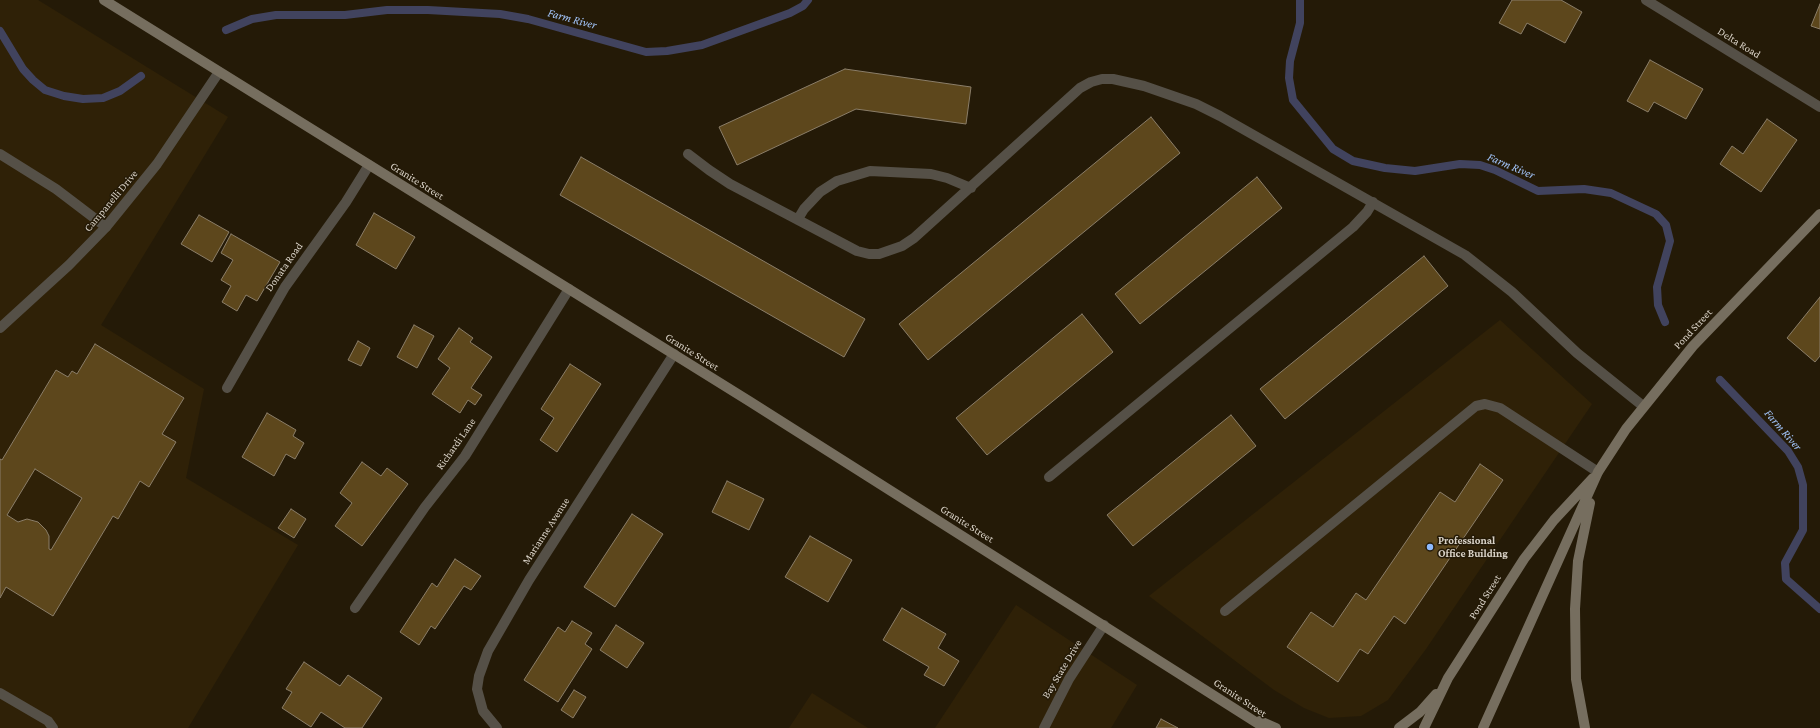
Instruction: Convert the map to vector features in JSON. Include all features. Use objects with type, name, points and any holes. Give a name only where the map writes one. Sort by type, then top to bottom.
[{"type":"main road","name":"Granite Street","points":[[104,0],[674,354],[1265,728]]},
{"type":"main road","name":"Pond Street","points":[[1483,728],[1598,472],[1626,429],[1643,406],[1712,325],[1820,215]]},
{"type":"main road","name":"Pond Street","points":[[1424,728],[1448,678],[1524,559],[1554,520],[1598,472]]},
{"type":"main road","points":[[1585,728],[1578,697],[1575,659],[1576,584],[1582,537],[1598,472]]},
{"type":"main road","points":[[1399,728],[1408,723],[1425,706],[1448,678]]},
{"type":"main road","points":[[1245,715],[1276,728]]},
{"type":"street","name":"Delta Road","points":[[1646,0],[1820,107]]},
{"type":"street","name":"Campanelli Drive","points":[[0,328],[69,266],[106,227],[157,164],[219,72]]},
{"type":"street","points":[[688,154],[720,178],[798,219],[858,250],[869,254],[879,254],[902,246],[914,238],[1075,92],[1091,82],[1113,79],[1172,95],[1196,104],[1438,238],[1490,274],[1577,353],[1643,406]]},
{"type":"street","points":[[0,154],[56,189],[106,227]]},
{"type":"street","name":"Donata Road","points":[[227,388],[275,302],[346,202],[368,165]]},
{"type":"street","points":[[798,219],[804,209],[820,192],[838,181],[870,171],[885,170],[931,174],[947,178],[970,188]]},
{"type":"street","points":[[1049,477],[1353,227],[1367,212],[1373,202]]},
{"type":"street","name":"Richardi Lane","points":[[355,608],[413,524],[469,449],[569,289]]},
{"type":"street","name":"Marianne Avenue","points":[[497,728],[483,711],[477,688],[479,676],[488,651],[529,580],[674,354]]},
{"type":"street","points":[[1225,611],[1476,406],[1485,404],[1500,408],[1598,472]]},
{"type":"street","name":"Bay State Drive","points":[[1044,728],[1069,679],[1104,625]]},
{"type":"street","points":[[0,693],[48,721],[53,728]]},
{"type":"shaded area","points":[[0,0],[38,0],[228,117],[101,325],[204,389],[186,478],[298,545],[188,728],[0,728]]},
{"type":"shaded area","points":[[1500,320],[1592,404],[1426,649],[1388,700],[1361,716],[1329,718],[1304,708],[1274,690],[1149,596]]},
{"type":"shaded area","points":[[1016,605],[1137,685],[1111,728],[935,728]]},
{"type":"shaded area","points":[[812,693],[868,728],[789,728]]},
{"type":"building","points":[[1512,0],[1561,0],[1582,12],[1565,43],[1527,23],[1521,34],[1499,23]]},
{"type":"building","points":[[1820,4],[1820,29],[1811,26]]},
{"type":"building","points":[[1650,60],[1703,89],[1686,119],[1654,102],[1648,112],[1627,101]]},
{"type":"building","points":[[845,69],[971,87],[966,124],[856,109],[737,165],[719,127]]},
{"type":"building","points":[[1151,117],[1180,153],[928,360],[899,324]]},
{"type":"building","points":[[1767,119],[1797,140],[1761,192],[1720,164],[1732,146],[1743,154]]},
{"type":"building","points":[[581,157],[865,319],[844,357],[560,195]]},
{"type":"building","points":[[1257,177],[1282,208],[1140,324],[1115,294]]},
{"type":"building","points":[[374,213],[415,237],[396,269],[356,245]]},
{"type":"building","points":[[199,215],[229,232],[212,262],[181,244]]},
{"type":"building","points":[[231,234],[280,262],[257,301],[246,295],[237,311],[222,302],[231,286],[221,280],[233,260],[221,253]]},
{"type":"building","points":[[1424,256],[1448,286],[1285,419],[1260,389]]},
{"type":"building","points":[[1820,297],[1820,356],[1815,362],[1787,338]]},
{"type":"building","points":[[1082,314],[1113,352],[987,455],[956,418]]},
{"type":"building","points":[[414,325],[434,336],[417,368],[397,357]]},
{"type":"building","points":[[459,328],[473,338],[470,342],[492,357],[471,388],[482,395],[475,405],[468,400],[460,413],[432,394],[450,368],[438,359]]},
{"type":"building","points":[[358,341],[370,348],[361,366],[348,360]]},
{"type":"building","points":[[95,344],[184,398],[162,434],[176,442],[149,487],[140,481],[118,519],[113,516],[53,616],[6,587],[0,598],[0,459],[2,460],[56,370],[68,377],[72,371],[77,374]],"holes":[[[35,469],[82,498],[51,550],[49,549],[49,536],[46,530],[38,522],[27,519],[18,522],[7,515]]]},
{"type":"building","points":[[570,364],[601,384],[557,452],[540,440],[554,418],[541,409]]},
{"type":"building","points":[[267,413],[296,430],[293,436],[304,443],[295,459],[286,454],[274,476],[242,457]]},
{"type":"building","points":[[1231,415],[1256,446],[1133,546],[1107,515]]},
{"type":"building","points":[[362,462],[381,476],[387,468],[408,484],[362,546],[335,526],[352,503],[340,493]]},
{"type":"building","name":"Professional Office Building","points":[[1480,464],[1503,480],[1405,624],[1394,616],[1368,654],[1360,649],[1338,682],[1287,647],[1311,612],[1333,627],[1356,593],[1366,600],[1440,492],[1455,502]]},
{"type":"building","points":[[727,481],[764,499],[749,530],[712,512]]},
{"type":"building","points":[[291,509],[306,519],[294,538],[278,528]]},
{"type":"building","points":[[632,514],[663,534],[615,607],[584,587]]},
{"type":"building","points":[[810,536],[852,560],[828,602],[785,577]]},
{"type":"building","points":[[455,559],[481,576],[471,590],[464,586],[435,629],[431,626],[419,645],[400,632],[432,583],[437,587]]},
{"type":"building","points":[[902,608],[946,634],[938,648],[959,661],[944,686],[924,675],[929,667],[883,640]]},
{"type":"building","points":[[572,621],[592,633],[585,644],[592,649],[558,702],[524,680],[558,627],[565,632]]},
{"type":"building","points":[[616,625],[644,643],[627,668],[600,650]]},
{"type":"building","points":[[304,662],[340,686],[348,675],[382,698],[362,728],[345,728],[321,712],[311,727],[282,708],[292,692],[286,689]]},
{"type":"building","points":[[574,690],[586,697],[573,718],[561,710]]},
{"type":"building","points":[[1161,719],[1178,728],[1156,728]]},
{"type":"waterway","name":"Farm River","points":[[226,30],[252,19],[276,15],[345,15],[387,10],[428,10],[500,14],[528,19],[646,52],[667,51],[702,45],[790,13],[803,6],[808,0]]},
{"type":"waterway","name":"Farm River","points":[[1300,0],[1300,23],[1290,61],[1289,78],[1293,100],[1333,149],[1353,161],[1385,168],[1415,171],[1460,164],[1480,165],[1495,170],[1538,191],[1584,189],[1611,193],[1656,214],[1666,225],[1670,241],[1657,287],[1658,305],[1665,322]]},
{"type":"waterway","name":"Farm River","points":[[0,31],[23,69],[45,90],[64,96],[83,99],[103,98],[120,91],[141,76]]},
{"type":"waterway","name":"Farm River","points":[[1720,380],[1788,451],[1798,467],[1803,485],[1803,530],[1785,563],[1786,579],[1820,609]]},
{"type":"place","name":"Professional Office Building","points":[[1430,547]]}]
